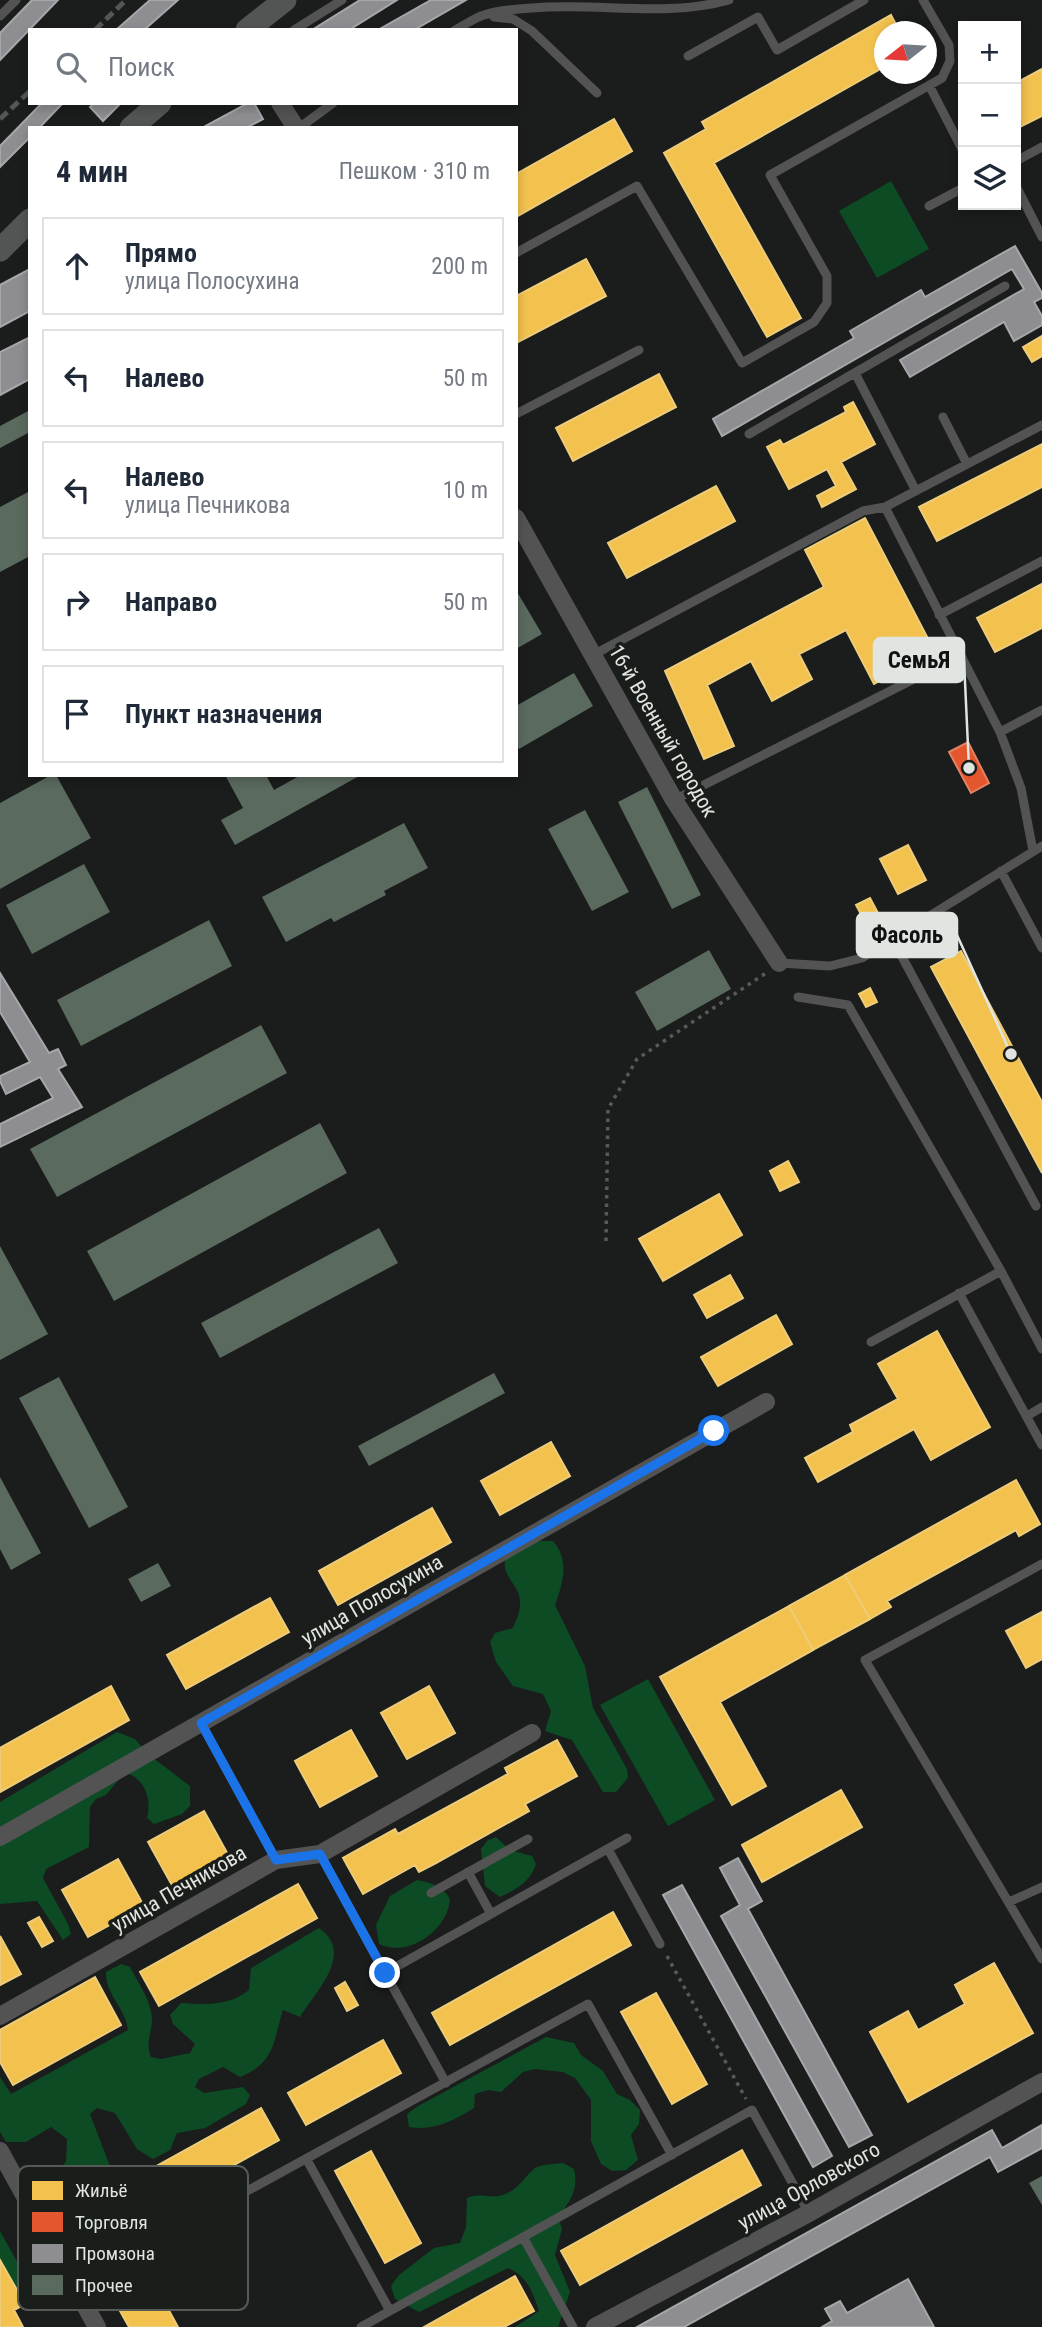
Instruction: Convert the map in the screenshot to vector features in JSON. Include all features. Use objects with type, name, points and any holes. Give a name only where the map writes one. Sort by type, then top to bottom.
[{"type":"main road","points":[[250,28],[285,0]]},
{"type":"main road","points":[[133,126],[158,105]]},
{"type":"main road","points":[[0,250],[28,222]]},
{"type":"street","points":[[281,105],[297,126]]},
{"type":"street","name":"16-й Военный городок","points":[[518,522],[674,800],[779,963]]},
{"type":"street","name":"улица Полосухина","points":[[0,1837],[766,1402]]},
{"type":"street","name":"улица Печникова","points":[[0,2016],[276,1860],[320,1854],[532,1733]]},
{"type":"street","name":"улица Орловского","points":[[595,2327],[809,2213],[1042,2082]]},
{"type":"street","points":[[0,2151],[18,2184]]},
{"type":"street","points":[[87,2310],[97,2327]]},
{"type":"lane","points":[[0,16],[16,0]]},
{"type":"lane","points":[[297,28],[342,0]]},
{"type":"lane","points":[[459,28],[483,15],[512,10],[552,6],[649,9],[706,6],[729,0]]},
{"type":"lane","points":[[688,56],[758,17],[777,50],[864,0]]},
{"type":"lane","points":[[518,252],[637,186],[742,363],[814,322],[828,303],[827,276],[769,175],[942,78],[950,61],[949,46],[923,0]]},
{"type":"lane","points":[[483,15],[513,19],[532,31],[597,93]]},
{"type":"lane","points":[[929,85],[961,147]]},
{"type":"lane","points":[[301,126],[330,105]]},
{"type":"lane","points":[[1021,158],[1042,147]]},
{"type":"lane","points":[[929,206],[958,191]]},
{"type":"lane","points":[[1021,196],[1042,237]]},
{"type":"lane","points":[[749,434],[1005,286]]},
{"type":"lane","points":[[518,413],[639,350]]},
{"type":"lane","points":[[855,373],[916,491]]},
{"type":"lane","points":[[943,417],[968,464]]},
{"type":"lane","points":[[593,655],[863,511],[885,507],[1042,425]]},
{"type":"lane","points":[[885,507],[1000,732],[1021,788],[1033,851]]},
{"type":"lane","points":[[939,615],[1042,561]]},
{"type":"lane","points":[[674,800],[912,680]]},
{"type":"lane","points":[[1000,732],[1042,710]]},
{"type":"lane","points":[[779,963],[830,966],[862,958],[1042,846]]},
{"type":"lane","points":[[1001,871],[1042,948]]},
{"type":"lane","points":[[893,940],[1036,1206]]},
{"type":"lane","points":[[798,997],[848,1005],[1001,1271],[1042,1349]]},
{"type":"lane","points":[[871,1342],[1001,1271]]},
{"type":"lane","points":[[958,1293],[1042,1445]]},
{"type":"lane","points":[[1027,1416],[1042,1407]]},
{"type":"lane","points":[[1042,1564],[865,1661],[1042,1959]]},
{"type":"lane","points":[[201,1723],[276,1860]]},
{"type":"lane","points":[[385,1973],[627,1838]]},
{"type":"lane","points":[[431,1893],[528,1839]]},
{"type":"lane","points":[[608,1849],[660,1944]]},
{"type":"lane","points":[[320,1854],[446,2083]]},
{"type":"lane","points":[[468,1872],[491,1914]]},
{"type":"lane","points":[[1009,1902],[1042,1887]]},
{"type":"lane","points":[[248,2192],[588,2004],[671,2155]]},
{"type":"lane","points":[[361,2327],[752,2110],[809,2213]]},
{"type":"lane","points":[[307,2160],[390,2311]]},
{"type":"lane","points":[[523,2237],[573,2327]]},
{"type":"path","points":[[606,1241],[608,1109],[637,1059],[752,985],[779,963]]},
{"type":"path","points":[[660,1944],[752,2110]]},
{"type":"green space","points":[[891,181],[929,249],[877,278],[839,211]]},
{"type":"green space","points":[[533,1541],[553,1541],[562,1556],[562,1580],[555,1605],[585,1666],[593,1708],[627,1769],[628,1778],[616,1792],[603,1792],[572,1740],[545,1731],[551,1711],[543,1694],[513,1686],[496,1662],[490,1642],[495,1633],[513,1628],[520,1608],[519,1595],[506,1571],[505,1559]]},
{"type":"green space","points":[[648,1679],[715,1800],[668,1826],[600,1705]]},
{"type":"green space","points":[[117,1732],[135,1739],[148,1754],[190,1786],[190,1806],[182,1814],[154,1824],[147,1818],[148,1797],[142,1785],[138,1779],[125,1772],[106,1795],[96,1799],[90,1807],[89,1847],[46,1869],[43,1878],[68,1924],[71,1934],[63,1940],[37,1901],[0,1904],[0,1802]]},
{"type":"green space","points":[[496,1837],[510,1850],[532,1856],[536,1864],[522,1884],[500,1897],[485,1886],[481,1849],[487,1841]]},
{"type":"green space","points":[[417,1880],[436,1886],[450,1899],[442,1921],[435,1931],[414,1944],[391,1947],[379,1944],[376,1925],[390,1896]]},
{"type":"green space","points":[[319,1928],[329,1938],[334,1949],[333,1960],[323,1984],[300,2017],[283,2010],[271,2050],[260,2065],[240,2077],[223,2067],[199,2079],[195,2087],[204,2093],[243,2087],[250,2095],[246,2104],[205,2128],[177,2133],[170,2150],[153,2159],[137,2149],[115,2113],[97,2108],[90,2114],[110,2166],[63,2166],[66,2161],[67,2139],[51,2127],[26,2142],[6,2142],[0,2132],[0,2077],[11,2094],[128,2030],[124,2015],[109,1987],[106,1972],[121,1964],[130,1967],[149,2005],[152,2019],[149,2052],[151,2057],[161,2059],[190,2053],[195,2044],[173,2024],[170,2015],[181,2003],[225,2002],[241,1995],[249,1990],[251,1968]]},
{"type":"green space","points":[[546,2037],[574,2043],[581,2055],[603,2071],[617,2094],[630,2100],[640,2110],[639,2124],[631,2135],[638,2160],[626,2170],[612,2171],[601,2164],[591,2141],[591,2100],[575,2078],[563,2072],[535,2069],[523,2072],[501,2092],[488,2090],[475,2094],[474,2108],[451,2121],[427,2128],[409,2127],[407,2114],[418,2106]]},
{"type":"green space","points":[[563,2163],[574,2169],[575,2183],[570,2200],[558,2217],[562,2229],[555,2255],[570,2292],[558,2327],[515,2327],[539,2311],[525,2280],[508,2268],[419,2312],[395,2299],[391,2286],[399,2275],[434,2248],[460,2243],[466,2227],[467,2198],[505,2194],[518,2186],[535,2168]]},
{"type":"green space","points":[[0,2231],[18,2263],[18,2292],[0,2260]]},
{"type":"building: Жильё","points":[[891,15],[894,21],[880,21]]},
{"type":"building: Жильё","points":[[874,25],[874,73],[714,163],[801,318],[767,337],[664,153],[706,129],[702,122]]},
{"type":"building: Жильё","points":[[1042,69],[1042,116],[1021,126],[1021,84],[1021,80]]},
{"type":"building: Жильё","points":[[614,119],[632,151],[518,216],[518,173]]},
{"type":"building: Жильё","points":[[586,259],[606,296],[518,342],[518,295]]},
{"type":"building: Жильё","points":[[1042,336],[1042,356],[1032,362],[1023,347]]},
{"type":"building: Жильё","points":[[659,374],[676,407],[573,461],[556,428]]},
{"type":"building: Жильё","points":[[853,402],[875,444],[841,462],[856,489],[822,507],[817,496],[836,486],[827,469],[789,489],[767,447],[780,440],[783,445],[846,412],[844,407]]},
{"type":"building: Жильё","points":[[1042,444],[1042,487],[937,541],[919,507]]},
{"type":"building: Жильё","points":[[716,486],[735,521],[627,578],[608,543]]},
{"type":"building: Жильё","points":[[865,518],[935,652],[874,684],[846,630],[799,654],[812,679],[772,701],[751,661],[707,685],[734,746],[704,759],[665,671],[824,587],[805,550]]},
{"type":"building: Жильё","points":[[1042,584],[1042,628],[995,652],[977,618]]},
{"type":"building: Жильё","points":[[908,845],[926,880],[898,894],[880,859]]},
{"type":"building: Жильё","points":[[870,898],[878,913],[864,920],[856,905]]},
{"type":"building: Жильё","points":[[961,951],[1042,1102],[1042,1173],[931,967]]},
{"type":"building: Жильё","points":[[870,988],[877,1002],[866,1007],[859,994]]},
{"type":"building: Жильё","points":[[788,1161],[799,1182],[780,1191],[770,1171]]},
{"type":"building: Жильё","points":[[719,1194],[742,1235],[663,1281],[639,1239]]},
{"type":"building: Жильё","points":[[730,1275],[743,1298],[707,1318],[694,1295]]},
{"type":"building: Жильё","points":[[776,1315],[792,1344],[718,1386],[701,1357]]},
{"type":"building: Жильё","points":[[937,1331],[990,1427],[931,1460],[914,1429],[818,1482],[805,1458],[853,1432],[850,1425],[898,1399],[878,1364]]},
{"type":"building: Жильё","points":[[551,1442],[570,1476],[500,1515],[481,1481]]},
{"type":"building: Жильё","points":[[1016,1480],[1040,1524],[1019,1536],[1016,1530],[887,1601],[891,1607],[870,1619],[845,1575]]},
{"type":"building: Жильё","points":[[432,1508],[451,1542],[338,1605],[319,1571]]},
{"type":"building: Жильё","points":[[845,1575],[870,1619],[813,1650],[789,1606]]},
{"type":"building: Жильё","points":[[270,1598],[289,1632],[186,1689],[167,1655]]},
{"type":"building: Жильё","points":[[789,1606],[813,1650],[720,1702],[766,1786],[732,1805],[660,1677]]},
{"type":"building: Жильё","points":[[1042,1612],[1042,1659],[1026,1668],[1006,1631]]},
{"type":"building: Жильё","points":[[111,1686],[129,1720],[0,1792],[0,1748]]},
{"type":"building: Жильё","points":[[429,1686],[455,1733],[407,1759],[381,1713]]},
{"type":"building: Жильё","points":[[351,1730],[377,1776],[320,1807],[295,1761]]},
{"type":"building: Жильё","points":[[557,1740],[577,1776],[525,1804],[529,1811],[436,1863],[419,1872],[415,1865],[363,1894],[343,1858],[395,1829],[398,1834],[508,1774],[505,1768]]},
{"type":"building: Жильё","points":[[841,1790],[862,1827],[762,1882],[742,1845]]},
{"type":"building: Жильё","points":[[204,1811],[230,1858],[174,1889],[148,1842]]},
{"type":"building: Жильё","points":[[118,1859],[144,1906],[88,1937],[62,1890]]},
{"type":"building: Жильё","points":[[298,1884],[317,1918],[159,2006],[140,1972]]},
{"type":"building: Жильё","points":[[613,1912],[631,1945],[450,2045],[432,2013]]},
{"type":"building: Жильё","points":[[39,1917],[53,1941],[42,1947],[28,1923]]},
{"type":"building: Жильё","points":[[0,1936],[21,1974],[0,1985]]},
{"type":"building: Жильё","points":[[994,1963],[1033,2033],[908,2102],[870,2032],[908,2011],[918,2030],[965,2004],[955,1985]]},
{"type":"building: Жильё","points":[[95,1977],[121,2025],[13,2085],[0,2062],[0,2030]]},
{"type":"building: Жильё","points":[[345,1982],[358,2005],[347,2011],[335,1988]]},
{"type":"building: Жильё","points":[[656,1993],[707,2084],[672,2104],[621,2012]]},
{"type":"building: Жильё","points":[[383,2040],[401,2073],[306,2125],[288,2093]]},
{"type":"building: Жильё","points":[[261,2108],[279,2140],[232,2166],[156,2166]]},
{"type":"building: Жильё","points":[[742,2150],[761,2185],[580,2285],[561,2251]]},
{"type":"building: Жильё","points":[[371,2151],[421,2243],[385,2263],[335,2171]]},
{"type":"building: Жильё","points":[[0,2260],[18,2292],[18,2308],[14,2310],[23,2327],[0,2327]]},
{"type":"building: Жильё","points":[[515,2276],[534,2311],[504,2327],[424,2327]]},
{"type":"building: Жильё","points":[[119,2310],[169,2310],[178,2327],[129,2327]]},
{"type":"building: Торговля","points":[[968,742],[989,783],[971,793],[949,752]]},
{"type":"building: Промзона","points":[[32,0],[58,0],[28,28],[0,60],[0,33]]},
{"type":"building: Промзона","points":[[150,0],[178,0],[146,28],[118,28]]},
{"type":"building: Промзона","points":[[360,0],[397,0],[352,28],[315,28]]},
{"type":"building: Промзона","points":[[431,0],[466,0],[417,28],[382,28]]},
{"type":"building: Промзона","points":[[40,105],[61,105],[41,126],[28,126],[28,139],[0,167],[0,146]]},
{"type":"building: Промзона","points":[[92,105],[119,105],[103,121],[90,107]]},
{"type":"building: Промзона","points":[[244,105],[255,105],[263,119],[250,126],[206,126]]},
{"type":"building: Промзона","points":[[1015,246],[1042,293],[1042,298],[1034,302],[1042,316],[1042,325],[1014,341],[1004,322],[910,377],[900,360],[1024,289],[1012,269],[722,436],[713,419],[854,338],[850,331],[921,290],[925,297]]},
{"type":"building: Промзона","points":[[28,270],[28,312],[0,327],[0,285]]},
{"type":"building: Промзона","points":[[28,338],[28,380],[0,395],[0,352]]},
{"type":"building: Промзона","points":[[0,973],[49,1053],[58,1049],[66,1065],[58,1069],[82,1107],[0,1147],[0,1124],[53,1098],[40,1077],[6,1094],[0,1081],[0,1076],[30,1062],[0,1012]]},
{"type":"building: Промзона","points":[[738,1858],[762,1901],[748,1909],[872,2135],[849,2147],[721,1916],[740,1905],[720,1868]]},
{"type":"building: Промзона","points":[[682,1885],[832,2156],[813,2167],[663,1895]]},
{"type":"building: Промзона","points":[[1042,2125],[1042,2148],[998,2172],[990,2157],[684,2327],[637,2327],[992,2130],[1002,2148]]},
{"type":"building: Промзона","points":[[908,2279],[934,2327],[822,2327],[832,2321],[825,2309],[840,2301],[847,2313]]},
{"type":"building: Прочее","points":[[28,411],[28,433],[0,448],[0,426]]},
{"type":"building: Прочее","points":[[28,492],[28,557],[0,572],[0,507]]},
{"type":"building: Прочее","points":[[518,593],[542,634],[518,648]]},
{"type":"building: Прочее","points":[[574,673],[593,706],[519,749],[518,705]]},
{"type":"building: Прочее","points":[[47,777],[57,777],[91,838],[0,889],[0,803]]},
{"type":"building: Прочее","points":[[226,777],[267,777],[274,790],[297,777],[357,777],[235,845],[221,820],[243,808]]},
{"type":"building: Прочее","points":[[647,787],[701,895],[672,909],[618,802]]},
{"type":"building: Прочее","points":[[585,810],[629,892],[592,911],[548,829]]},
{"type":"building: Прочее","points":[[404,823],[428,868],[384,891],[386,895],[334,922],[331,918],[286,942],[262,897]]},
{"type":"building: Прочее","points":[[84,864],[110,912],[32,954],[6,905]]},
{"type":"building: Прочее","points":[[209,920],[232,966],[81,1046],[57,1000]]},
{"type":"building: Прочее","points":[[709,950],[731,989],[657,1031],[635,992]]},
{"type":"building: Прочее","points":[[261,1025],[287,1073],[57,1197],[30,1149]]},
{"type":"building: Прочее","points":[[320,1123],[347,1173],[114,1301],[87,1251]]},
{"type":"building: Прочее","points":[[379,1228],[398,1263],[220,1358],[201,1323]]},
{"type":"building: Прочее","points":[[0,1246],[48,1334],[0,1360]]},
{"type":"building: Прочее","points":[[494,1373],[505,1393],[369,1466],[358,1446]]},
{"type":"building: Прочее","points":[[59,1377],[128,1507],[89,1528],[19,1398]]},
{"type":"building: Прочее","points":[[0,1477],[41,1553],[11,1570],[0,1549]]},
{"type":"building: Прочее","points":[[158,1563],[171,1586],[141,1602],[128,1579]]},
{"type":"building: Прочее","points":[[1042,2176],[1042,2205],[1029,2183]]},
{"type":"railway","points":[[97,28],[126,0]]},
{"type":"railway","points":[[0,119],[28,93]]},
{"type":"place","name":"СемьЯ","points":[[969,768]]},
{"type":"place","name":"Фасоль","points":[[1011,1054]]},
{"type":"route","points":[[385,1973],[320,1854],[276,1860],[201,1723],[714,1431]]}]
